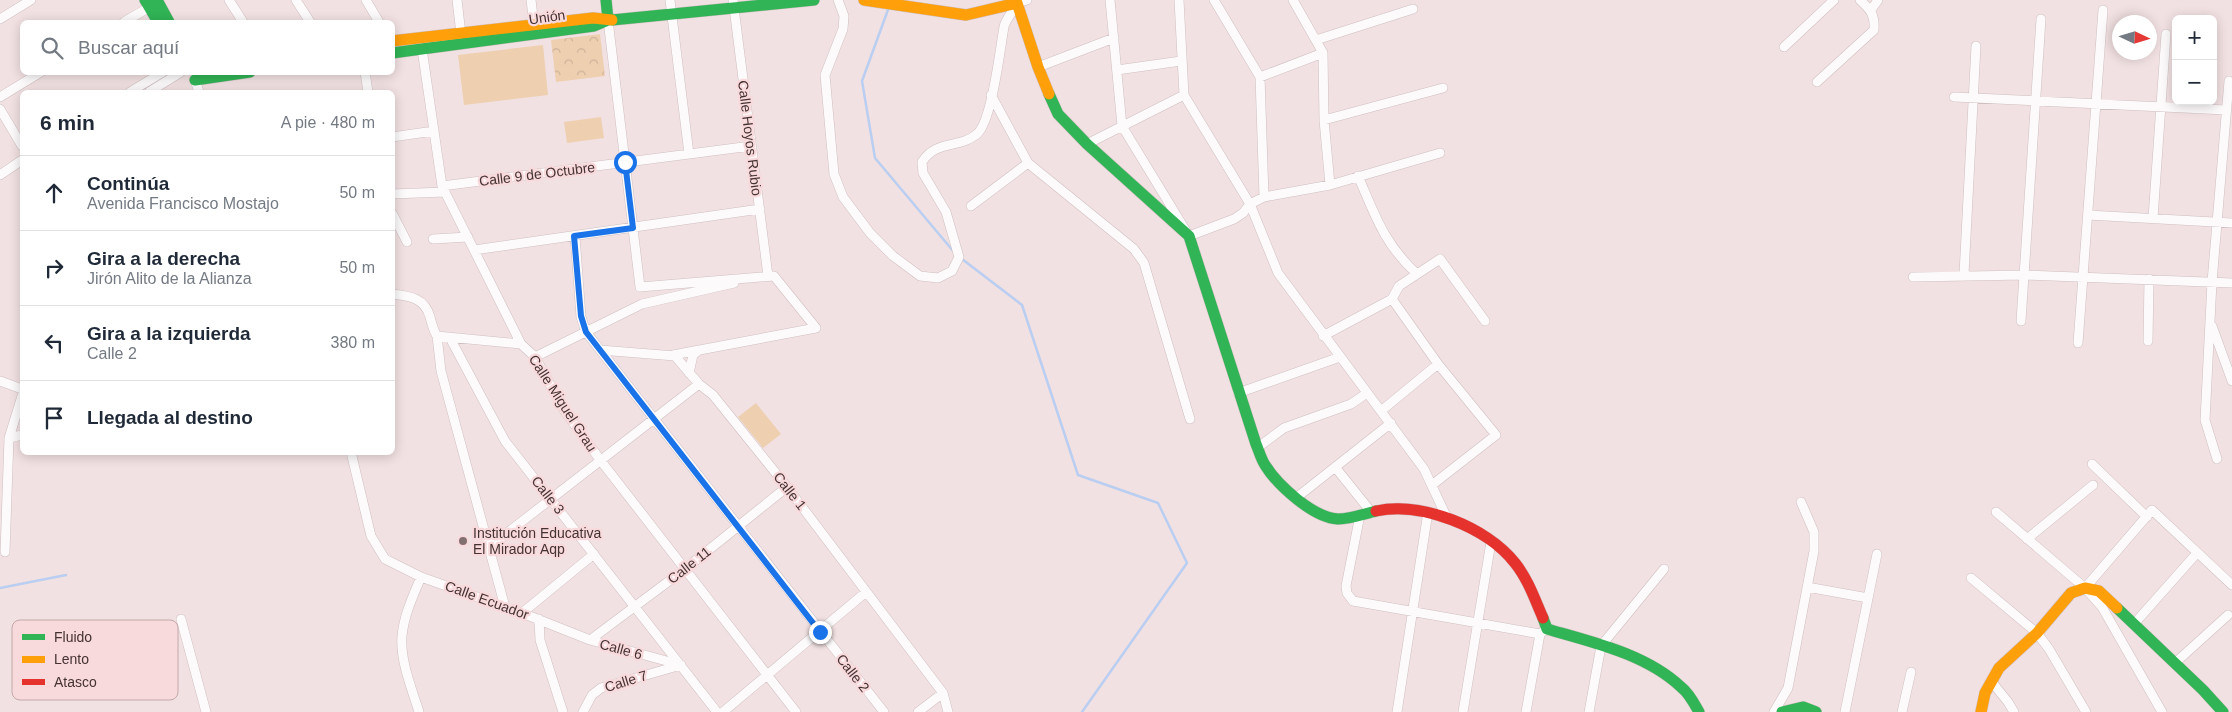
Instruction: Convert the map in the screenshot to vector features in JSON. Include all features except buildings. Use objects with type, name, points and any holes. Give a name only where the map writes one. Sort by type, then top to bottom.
[{"type":"street","points":[[0,19],[31,0]]},
{"type":"street","points":[[229,0],[242,20]]},
{"type":"street","points":[[296,0],[309,20]]},
{"type":"street","points":[[366,0],[378,20]]},
{"type":"street","points":[[457,0],[461,34]]},
{"type":"street","points":[[531,0],[534,25]]},
{"type":"street","points":[[600,350],[673,355],[816,328],[774,276],[640,287],[606,0]]},
{"type":"street","points":[[670,0],[689,154]]},
{"type":"street","points":[[608,20],[672,14],[733,4],[814,0]]},
{"type":"street","points":[[838,0],[844,16],[843,29],[825,75],[834,174],[843,197],[870,232],[893,256],[920,276],[938,278],[952,271],[959,257],[946,212],[923,173],[922,162],[927,153],[940,146],[970,139],[984,125],[988,115],[1005,24],[1020,1]]},
{"type":"street","points":[[1110,0],[1122,126],[1189,236],[1238,393],[1257,448],[1266,466],[1296,498],[1321,515],[1337,519],[1403,508],[1428,512],[1447,518],[1491,542],[1514,560],[1521,572],[1544,631],[1526,712]]},
{"type":"street","points":[[1178,0],[1184,95],[1250,204],[1278,273],[1323,336],[1391,423],[1424,469],[1447,518]]},
{"type":"street","points":[[1214,0],[1260,77],[1264,197]]},
{"type":"street","points":[[1294,0],[1324,53],[1324,120],[1330,185]]},
{"type":"street","points":[[1784,47],[1834,0]]},
{"type":"street","points":[[1817,82],[1874,30],[1875,18],[1871,10],[1860,0]]},
{"type":"street","points":[[1871,10],[1878,0]]},
{"type":"street","points":[[870,1],[938,12],[974,14],[1020,1]]},
{"type":"street","points":[[1020,1],[1038,66],[1058,114],[1088,144],[1189,236]]},
{"type":"street","points":[[127,20],[152,2]]},
{"type":"street","points":[[152,2],[157,20]]},
{"type":"street","points":[[152,2],[167,20]]},
{"type":"street","name":"Calle Hoyos Rubio","points":[[733,4],[768,276]]},
{"type":"street","points":[[1316,40],[1413,9]]},
{"type":"street","points":[[2078,342],[2103,10]]},
{"type":"street","name":"Unión","points":[[395,41],[592,18],[608,20]]},
{"type":"street","points":[[2021,322],[2041,19]]},
{"type":"street","name":"Unión","points":[[395,53],[594,26],[608,20]]},
{"type":"street","points":[[2153,218],[2166,34]]},
{"type":"street","points":[[1038,66],[1114,38]]},
{"type":"street","points":[[1964,274],[1976,46]]},
{"type":"street","name":"Calle Miguel Grau","points":[[422,49],[444,189],[521,344],[535,357],[564,410],[601,461],[796,712]]},
{"type":"street","points":[[1260,77],[1324,53]]},
{"type":"street","points":[[1117,70],[1181,61]]},
{"type":"street","points":[[0,98],[36,75]]},
{"type":"street","points":[[133,90],[158,75]]},
{"type":"street","points":[[152,90],[176,75]]},
{"type":"street","points":[[192,75],[198,90]]},
{"type":"street","points":[[365,75],[368,90]]},
{"type":"street","points":[[2217,459],[2205,420],[2212,282],[2229,80]]},
{"type":"street","points":[[1324,120],[1443,88]]},
{"type":"street","points":[[991,95],[1028,163],[1134,249],[1144,263],[1190,419]]},
{"type":"street","points":[[1088,144],[1184,95]]},
{"type":"street","points":[[1954,97],[2226,110]]},
{"type":"street","points":[[0,109],[20,143]]},
{"type":"street","points":[[395,137],[434,131]]},
{"type":"street","name":"Calle 9 de Octubre","points":[[395,194],[444,189],[625,162],[752,146]]},
{"type":"street","points":[[1189,236],[1234,219],[1243,213],[1250,204],[1264,197],[1330,185],[1440,153]]},
{"type":"street","points":[[0,175],[20,161]]},
{"type":"street","points":[[971,206],[1028,163]]},
{"type":"street","points":[[1358,176],[1388,242],[1400,258],[1417,274]]},
{"type":"street","points":[[474,250],[760,209]]},
{"type":"street","points":[[2088,215],[2232,223]]},
{"type":"street","points":[[395,219],[406,242]]},
{"type":"street","name":"Calle 2","points":[[574,236],[581,316],[586,332],[884,712]]},
{"type":"street","points":[[433,239],[468,237]]},
{"type":"street","points":[[1323,336],[1392,299],[1399,286],[1440,259],[1485,321]]},
{"type":"street","points":[[1913,277],[1964,274],[2025,275],[2232,283]]},
{"type":"street","points":[[535,357],[642,304],[768,276]]},
{"type":"street","points":[[2148,341],[2149,280]]},
{"type":"street","points":[[395,294],[421,301],[428,310],[433,330],[437,336],[441,371],[506,606]]},
{"type":"street","points":[[1392,299],[1438,364],[1496,435],[1432,485]]},
{"type":"street","points":[[2210,321],[2232,381]]},
{"type":"street","points":[[437,336],[521,344]]},
{"type":"street","name":"Calle 3","points":[[450,338],[505,441],[718,712]]},
{"type":"street","points":[[689,373],[693,355],[700,350]]},
{"type":"street","name":"Calle 1","points":[[673,355],[712,396],[787,487],[942,693],[948,712]]},
{"type":"street","points":[[1238,393],[1340,357]]},
{"type":"street","points":[[1381,410],[1438,364]]},
{"type":"street","points":[[0,381],[20,388]]},
{"type":"street","points":[[489,547],[699,384]]},
{"type":"street","points":[[1257,448],[1284,428],[1351,404],[1367,393]]},
{"type":"street","points":[[5,552],[3,505],[9,438],[20,402]]},
{"type":"street","points":[[1296,498],[1391,423]]},
{"type":"street","points":[[9,438],[20,435]]},
{"type":"street","name":"Calle Ecuador","points":[[352,455],[371,536],[385,559],[421,577],[506,606],[590,640]]},
{"type":"street","points":[[2092,464],[2147,517]]},
{"type":"street","points":[[1336,466],[1366,514],[1346,586],[1347,593],[1353,600],[1477,623],[1544,631],[1601,646],[1668,676],[1682,687],[1700,712]]},
{"type":"street","points":[[2027,539],[2093,485]]},
{"type":"street","name":"Calle 11","points":[[590,640],[685,569],[787,487]]},
{"type":"street","points":[[1774,712],[1788,688],[1814,551],[1814,532],[1801,502]]},
{"type":"street","points":[[1981,712],[1985,693],[1999,668],[2037,633],[2071,593],[2085,588],[2152,510],[2232,585]]},
{"type":"street","points":[[1397,712],[1428,512]]},
{"type":"street","points":[[1996,512],[2085,588],[2102,607],[2162,712]]},
{"type":"street","points":[[1463,712],[1491,542]]},
{"type":"street","points":[[2134,624],[2197,553]]},
{"type":"street","points":[[522,613],[594,554]]},
{"type":"street","points":[[1845,712],[1877,554]]},
{"type":"street","points":[[1589,712],[1601,646],[1664,569]]},
{"type":"street","points":[[419,712],[403,656],[402,638],[406,615],[421,577]]},
{"type":"street","points":[[1970,578],[2037,633],[2049,649],[2086,712]]},
{"type":"street","points":[[1807,587],[1868,598]]},
{"type":"street","points":[[2085,588],[2099,591],[2175,663],[2223,712]]},
{"type":"street","points":[[723,712],[866,592]]},
{"type":"street","points":[[2175,663],[2228,615]]},
{"type":"street","points":[[181,619],[206,712]]},
{"type":"street","points":[[539,619],[539,633],[563,712]]},
{"type":"street","name":"Calle 6","points":[[590,640],[681,665]]},
{"type":"street","name":"Calle 7","points":[[583,712],[592,695],[601,688],[681,665]]},
{"type":"street","points":[[1902,712],[1911,672]]},
{"type":"street","points":[[1991,682],[2014,712]]},
{"type":"street","points":[[918,712],[942,693]]},
{"type":"street","points":[[1782,712],[1802,708],[1816,712]]},
{"type":"green space","points":[[600,34],[605,76],[556,82],[551,40]]},
{"type":"green space","points":[[543,45],[548,95],[464,105],[458,55]]},
{"type":"green space","points":[[601,117],[604,138],[567,143],[564,122]]},
{"type":"green space","points":[[756,403],[781,434],[763,448],[738,417]]},
{"type":"waterway","points":[[889,7],[862,81],[875,158],[954,252]]},
{"type":"waterway","points":[[962,259],[1022,305],[1078,475],[1158,503],[1187,563],[1082,712]]},
{"type":"waterway","points":[[0,588],[66,575]]},
{"type":"traffic: fast","points":[[145,0],[157,20]]},
{"type":"traffic: fast","points":[[157,0],[168,20]]},
{"type":"traffic: fast","points":[[606,0],[608,20]]},
{"type":"traffic: fast","points":[[612,20],[814,0]]},
{"type":"traffic: fast","points":[[395,53],[594,26],[606,21]]},
{"type":"traffic: fast","points":[[195,80],[229,75]]},
{"type":"traffic: fast","points":[[1049,94],[1058,114],[1087,144],[1189,236],[1256,444],[1264,463],[1271,473],[1297,499],[1318,513],[1329,517],[1338,519],[1348,518],[1376,511]]},
{"type":"traffic: fast","points":[[2117,608],[2203,690],[2223,712]]},
{"type":"traffic: fast","points":[[1543,618],[1547,629],[1618,651],[1652,666],[1684,689],[1699,712]]},
{"type":"traffic: fast","points":[[1782,712],[1803,707],[1816,712]]},
{"type":"traffic: slow","points":[[864,0],[966,15],[1017,3],[1049,94]]},
{"type":"traffic: slow","points":[[395,41],[593,18],[612,20]]},
{"type":"traffic: slow","points":[[1981,712],[1985,693],[1999,668],[2037,633],[2071,593],[2085,588],[2099,591],[2117,608]]},
{"type":"traffic: jam","points":[[1376,511],[1394,509],[1413,510],[1432,514],[1471,528],[1488,538],[1503,550],[1520,569],[1543,618]]},
{"type":"place","name":"Institución Educativa El Mirador Aqp","points":[[463,541]]},
{"type":"route","points":[[625,162],[633,228],[574,236],[581,316],[586,332],[820,632]]}]
